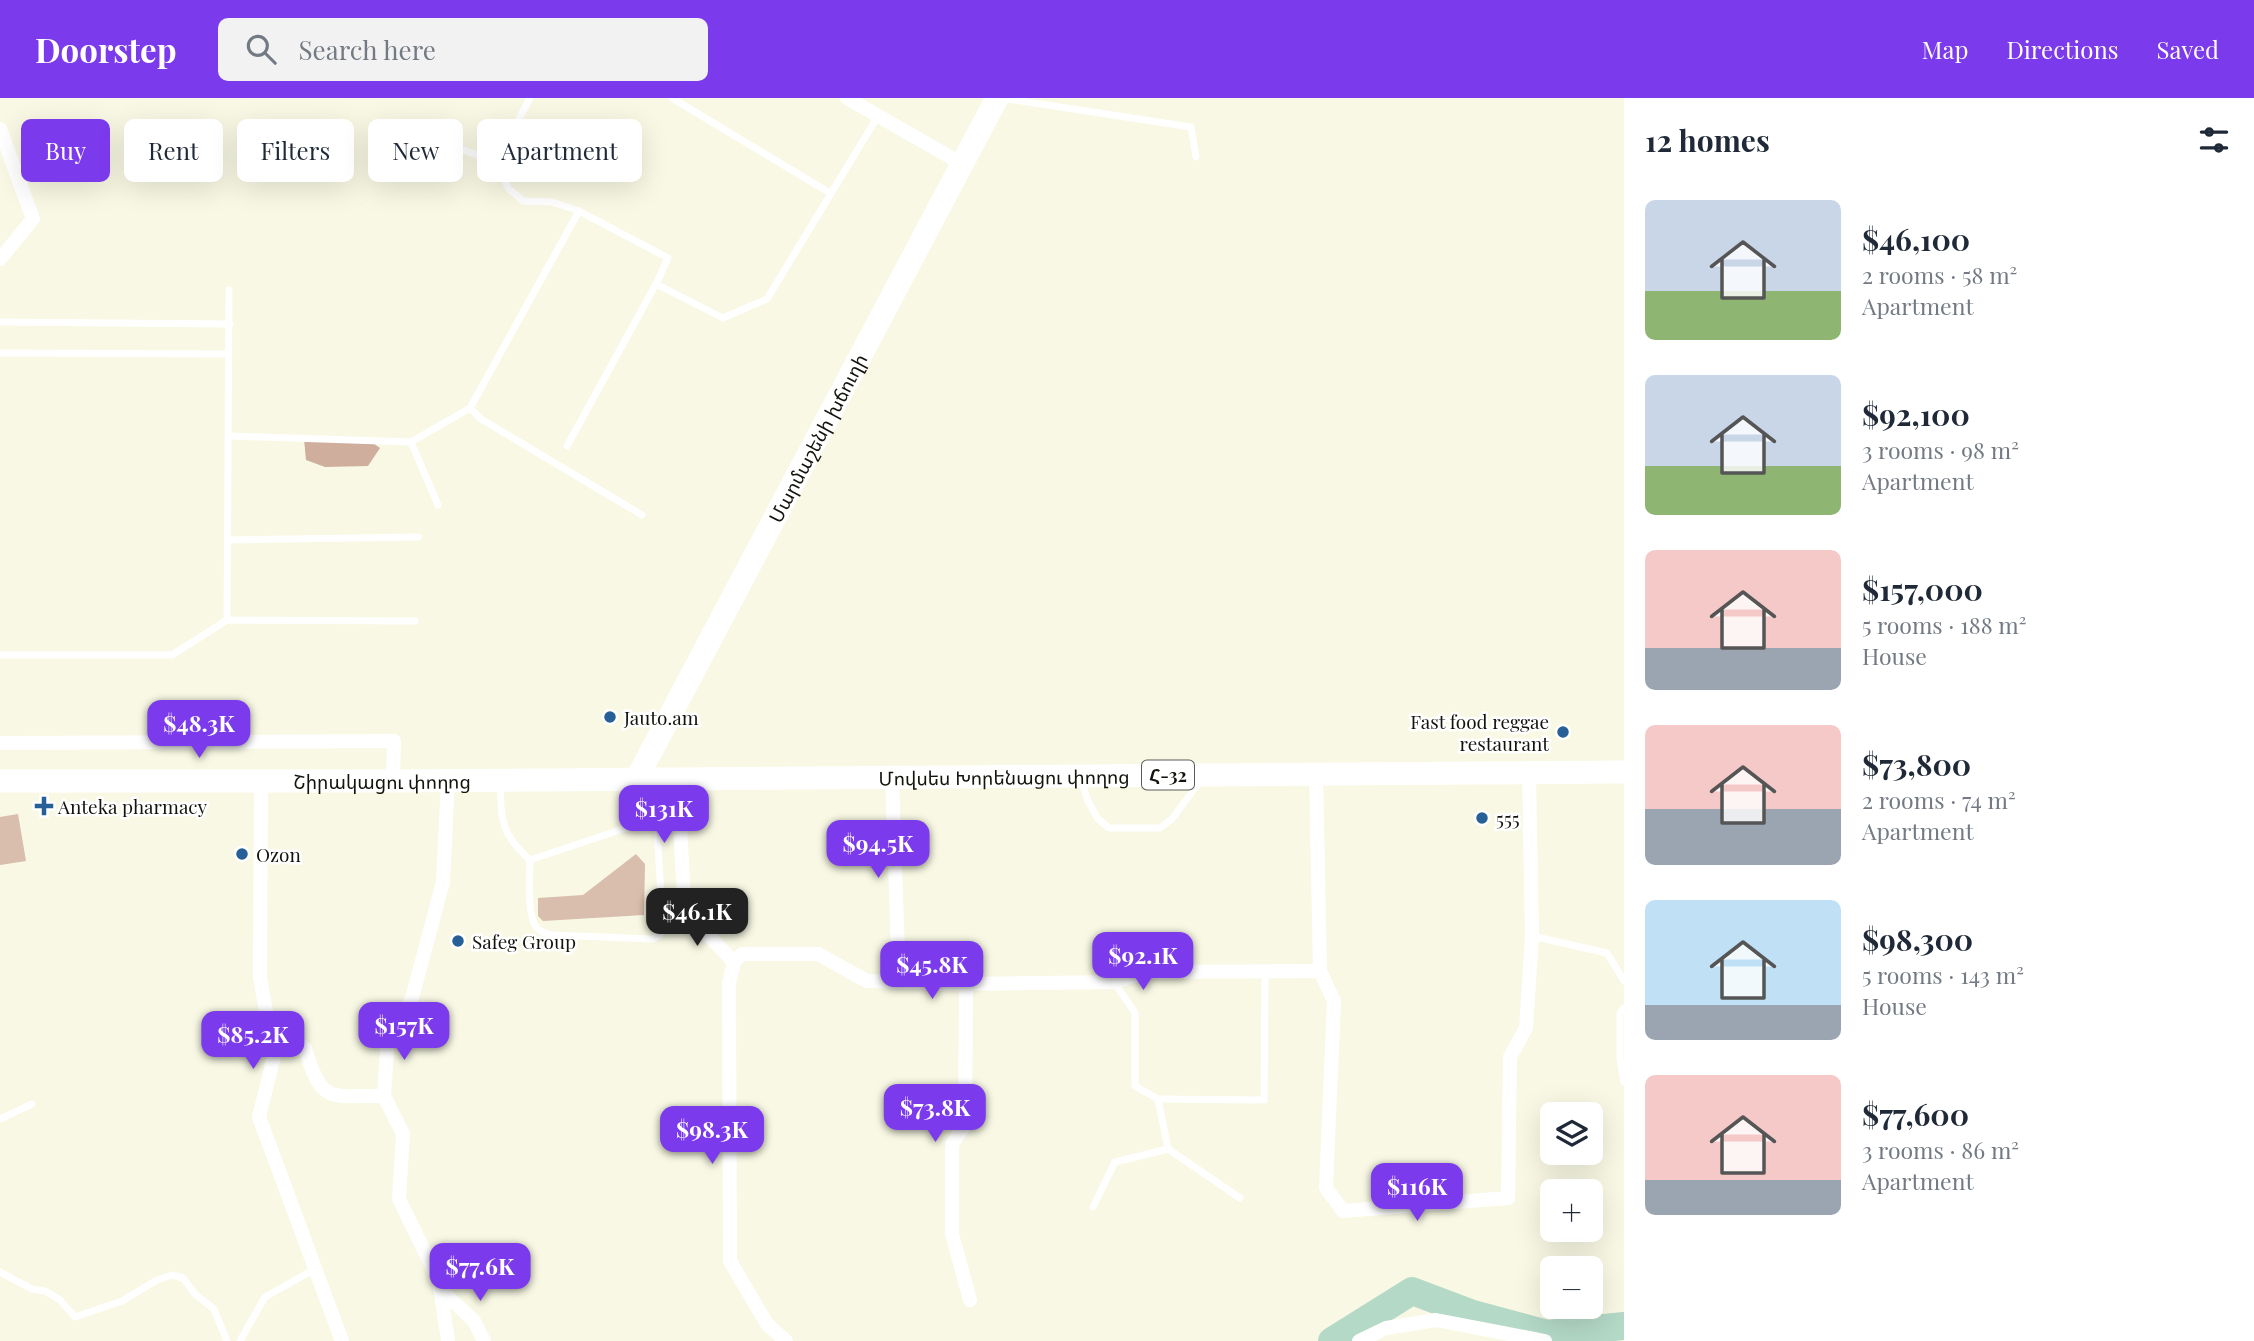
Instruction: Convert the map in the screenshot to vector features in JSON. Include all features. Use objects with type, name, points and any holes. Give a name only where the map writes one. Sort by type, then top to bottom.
[{"type":"main road","name":"Մարմաշենի խճուղի","points":[[656,777],[998,98]]},
{"type":"main road","name":"Մովսես Խորենացու փողոց","points":[[656,777],[892,778],[1624,772]]},
{"type":"main road","name":"Շիրակացու փողոց","points":[[0,781],[393,781],[656,777]]},
{"type":"street","points":[[847,98],[964,164]]},
{"type":"street","points":[[0,129],[33,219],[0,259]]},
{"type":"street","points":[[0,743],[394,741],[393,781]]},
{"type":"street","points":[[1316,774],[1320,971],[1334,1001],[1326,1188],[1343,1211],[1508,1198],[1510,1057],[1526,1028],[1532,936],[1529,773]]},
{"type":"street","points":[[656,777],[685,911],[734,962]]},
{"type":"street","points":[[892,778],[899,982]]},
{"type":"street","points":[[261,780],[260,978],[274,1056],[260,1117],[342,1341]]},
{"type":"street","points":[[448,780],[443,882],[412,998],[403,1018],[388,1034],[384,1096],[403,1134],[399,1199],[439,1281],[448,1341]]},
{"type":"street","points":[[786,1341],[767,1324],[730,1261],[729,983],[734,962],[742,954],[818,954],[867,981],[966,984],[1114,982],[1146,972],[1320,971]]},
{"type":"street","points":[[966,984],[965,1125],[952,1144],[952,1234],[970,1300]]},
{"type":"street","points":[[270,1041],[295,1042],[305,1048],[313,1077],[321,1089],[332,1095],[384,1096]]},
{"type":"street","points":[[442,1291],[474,1321],[484,1341]]},
{"type":"street","points":[[1359,1341],[1386,1328],[1436,1320],[1545,1341]]},
{"type":"lane","points":[[519,119],[530,98]]},
{"type":"lane","points":[[672,98],[830,193]]},
{"type":"lane","points":[[998,98],[1191,127],[1196,158]]},
{"type":"lane","points":[[656,284],[723,318],[766,299],[878,116]]},
{"type":"lane","points":[[506,182],[509,189],[523,201],[552,202],[579,212],[668,257],[656,284],[567,446]]},
{"type":"lane","points":[[229,436],[411,442],[470,408],[579,212]]},
{"type":"lane","points":[[227,620],[229,290]]},
{"type":"lane","points":[[0,322],[230,324]]},
{"type":"lane","points":[[0,354],[229,354]]},
{"type":"lane","points":[[470,408],[481,419],[642,515]]},
{"type":"lane","points":[[411,442],[438,505]]},
{"type":"lane","points":[[228,540],[418,537]]},
{"type":"lane","points":[[0,655],[172,655],[227,620],[415,621]]},
{"type":"lane","points":[[1080,776],[1098,819],[1109,828],[1160,828],[1172,819],[1205,775]]},
{"type":"lane","points":[[500,780],[505,830],[511,842],[530,860],[531,916],[535,926],[541,932],[551,935],[653,939],[660,935],[663,927],[656,777]]},
{"type":"lane","points":[[530,860],[656,818]]},
{"type":"lane","points":[[1532,936],[1607,953],[1624,981]]},
{"type":"lane","points":[[1114,982],[1135,1013],[1135,1086],[1158,1099],[1264,1100],[1265,973]]},
{"type":"lane","points":[[1624,1008],[1620,1013],[1620,1059],[1624,1082]]},
{"type":"lane","points":[[1158,1099],[1168,1149],[1240,1198]]},
{"type":"lane","points":[[0,1119],[32,1104]]},
{"type":"lane","points":[[1093,1207],[1115,1162],[1168,1149]]},
{"type":"lane","points":[[240,1341],[265,1297],[316,1269]]},
{"type":"lane","points":[[0,1272],[32,1289],[45,1291],[60,1300],[75,1317],[122,1301],[157,1280],[172,1275],[183,1278],[195,1294],[214,1309],[227,1341]]},
{"type":"shaded area","points":[[304,439],[367,439],[380,448],[368,466],[325,467],[306,460]]},
{"type":"shaded area","points":[[18,814],[26,861],[0,865],[0,817]]},
{"type":"shaded area","points":[[636,854],[645,864],[644,915],[543,921],[538,916],[538,898],[583,895]]},
{"type":"waterway","points":[[1332,1341],[1412,1291],[1473,1314],[1547,1334],[1624,1326]]},
{"type":"place","name":"Jauto.am","points":[[610,717]]},
{"type":"place","name":"Fast food reggae restaurant","points":[[1563,732]]},
{"type":"place","name":"Anteka pharmacy","points":[[44,806]]},
{"type":"place","name":"555","points":[[1482,818]]},
{"type":"place","name":"Ozon","points":[[242,854]]},
{"type":"place","name":"Safeg Group","points":[[458,941]]}]
